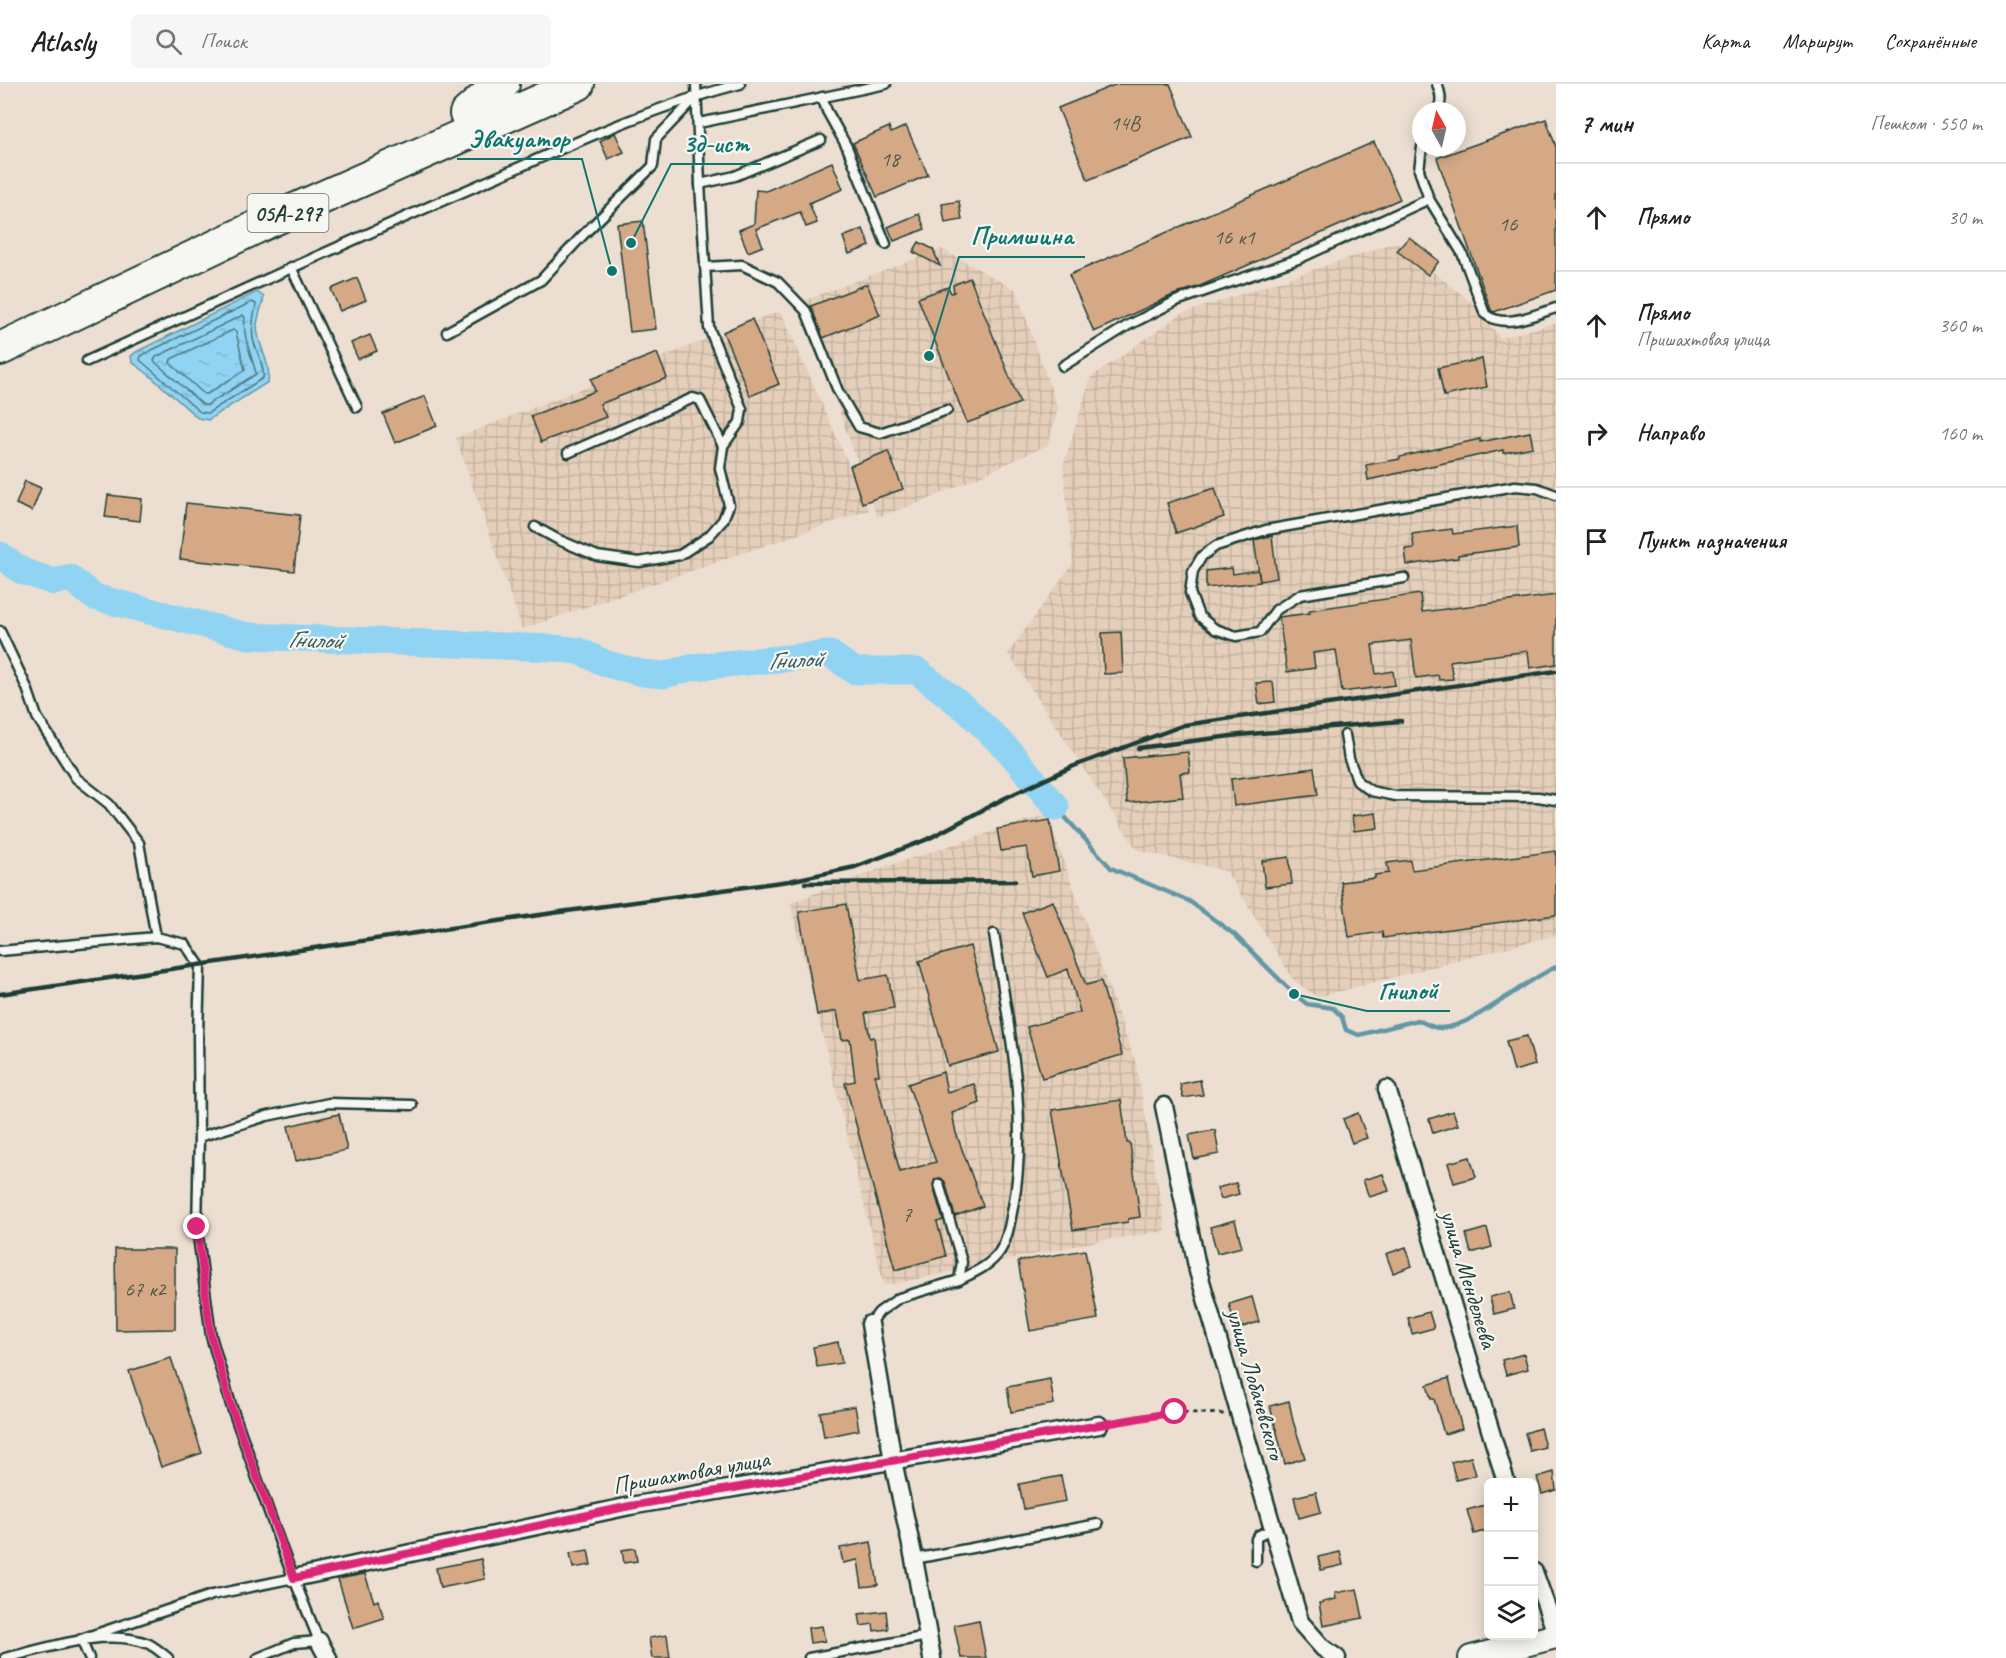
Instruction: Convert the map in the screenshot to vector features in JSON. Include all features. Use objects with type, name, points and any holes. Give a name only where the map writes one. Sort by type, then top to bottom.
[{"type":"highway","points":[[466,114],[495,88],[503,84]]},
{"type":"highway","name":"05А-297","points":[[0,328],[254,208],[533,84]]},
{"type":"highway","name":"05А-297","points":[[0,349],[266,223],[578,84]]},
{"type":"main road","points":[[1471,1658],[1556,1635]]},
{"type":"street","name":"улица Менделеева","points":[[1387,1089],[1505,1478]]},
{"type":"street","name":"улица Лобачевского","points":[[1164,1106],[1198,1271],[1300,1622],[1323,1648],[1337,1658]]},
{"type":"street","points":[[870,1324],[893,1461],[932,1658]]},
{"type":"street","name":"Пришахтовая улица","points":[[294,1578],[630,1506],[1099,1425]]},
{"type":"street","points":[[1538,1586],[1556,1635]]},
{"type":"street","points":[[319,1641],[328,1658]]},
{"type":"lane","points":[[535,527],[597,556],[639,562],[680,555],[709,536],[723,520],[729,505],[720,468],[723,446],[740,423],[742,409],[709,328],[696,84]]},
{"type":"lane","points":[[87,361],[291,267],[636,117],[698,94],[740,84]]},
{"type":"lane","points":[[699,123],[886,84]]},
{"type":"lane","points":[[1437,84],[1441,102]]},
{"type":"lane","points":[[447,332],[541,280],[653,166],[656,139],[698,94]]},
{"type":"lane","points":[[822,97],[847,147],[886,244]]},
{"type":"lane","points":[[700,184],[735,176],[821,140]]},
{"type":"lane","points":[[1421,156],[1419,170],[1429,200],[1462,253],[1485,314],[1490,318],[1505,321],[1556,308]]},
{"type":"lane","points":[[1063,366],[1126,326],[1176,301],[1298,259],[1429,200]]},
{"type":"lane","points":[[705,267],[742,265],[778,282],[806,311],[838,392],[859,427],[880,433],[948,410]]},
{"type":"lane","points":[[291,267],[357,407]]},
{"type":"lane","points":[[568,453],[693,398],[700,400],[723,446]]},
{"type":"lane","points":[[1404,578],[1300,595],[1276,610],[1260,632],[1236,636],[1215,629],[1199,616],[1190,593],[1193,571],[1202,556],[1215,546],[1266,530],[1515,486],[1537,488],[1556,495]]},
{"type":"lane","points":[[0,631],[27,688],[37,717],[76,778],[109,804],[139,843],[156,937]]},
{"type":"lane","points":[[1345,735],[1349,759],[1358,782],[1371,791],[1395,796],[1538,797],[1556,800]]},
{"type":"lane","points":[[870,1324],[879,1312],[899,1298],[959,1280],[982,1269],[999,1251],[1009,1229],[1018,1182],[1018,1105],[1016,1074],[994,934]]},
{"type":"lane","points":[[0,951],[156,937],[185,944],[200,966],[197,1227],[211,1336],[231,1406],[319,1641],[294,1643],[258,1658]]},
{"type":"lane","points":[[199,1137],[267,1116],[328,1103],[412,1105]]},
{"type":"lane","points":[[939,1184],[962,1262],[959,1280]]},
{"type":"lane","points":[[914,1560],[1098,1524]]},
{"type":"lane","points":[[1256,1561],[1256,1539],[1259,1535],[1274,1528]]},
{"type":"lane","points":[[5,1658],[81,1639],[212,1595],[294,1578]]},
{"type":"lane","points":[[809,1658],[928,1636]]},
{"type":"lane","points":[[81,1639],[89,1658]]},
{"type":"lane","points":[[81,1639],[128,1639],[150,1644],[168,1658]]},
{"type":"path","points":[[1099,1425],[1175,1412],[1239,1413]]},
{"type":"shaded area","points":[[1396,242],[1476,306],[1500,338],[1556,323],[1556,935],[1318,997],[1294,981],[1226,871],[1137,850],[1008,653],[1073,563],[1063,466],[1091,377],[1181,314]]},
{"type":"shaded area","points":[[942,249],[1016,290],[1058,409],[1048,445],[925,501],[877,517],[800,302]]},
{"type":"shaded area","points":[[776,312],[782,314],[869,510],[522,629],[456,438]]},
{"type":"shaded area","points":[[1047,814],[1136,1064],[1166,1231],[1098,1241],[884,1286],[790,903],[884,867]]},
{"type":"water","points":[[257,292],[264,297],[257,325],[268,368],[268,382],[208,420],[198,418],[132,362],[131,356],[136,352]]},
{"type":"building","points":[[1117,84],[1170,84],[1192,137],[1088,180],[1058,108]]},
{"type":"building","points":[[1546,119],[1556,147],[1556,290],[1494,312],[1491,310],[1437,158],[1466,156],[1466,148]]},
{"type":"building","points":[[906,126],[928,175],[877,197],[853,143],[889,127],[891,133]]},
{"type":"building","points":[[615,133],[624,152],[608,159],[600,141]]},
{"type":"building","points":[[1374,142],[1400,199],[1200,286],[1173,295],[1094,332],[1069,275]]},
{"type":"building","points":[[832,162],[843,189],[809,203],[817,223],[806,227],[800,212],[756,229],[763,246],[748,252],[739,230],[754,224],[756,190],[766,191]]},
{"type":"building","points":[[959,201],[962,220],[945,223],[942,204]]},
{"type":"building","points":[[919,214],[925,229],[894,241],[888,227]]},
{"type":"building","points":[[643,221],[656,329],[630,332],[617,224]]},
{"type":"building","points":[[863,229],[870,246],[849,254],[843,237]]},
{"type":"building","points":[[1409,237],[1439,261],[1428,275],[1397,251]]},
{"type":"building","points":[[919,242],[933,249],[940,266],[913,252]]},
{"type":"building","points":[[357,278],[366,300],[340,311],[331,289]]},
{"type":"building","points":[[970,278],[1020,403],[967,423],[918,298],[948,287],[951,293],[954,292],[953,285]]},
{"type":"building","points":[[867,284],[880,315],[823,338],[811,306]]},
{"type":"building","points":[[752,319],[779,384],[750,396],[723,332]]},
{"type":"building","points":[[370,335],[377,351],[358,359],[351,343]]},
{"type":"building","points":[[657,353],[667,378],[600,404],[606,417],[541,442],[531,416],[595,391],[591,379]]},
{"type":"building","points":[[1482,359],[1487,387],[1444,396],[1438,368]]},
{"type":"building","points":[[425,396],[437,426],[395,443],[383,414]]},
{"type":"building","points":[[1530,432],[1533,447],[1503,453],[1503,450],[1368,480],[1366,465],[1480,439],[1480,442]]},
{"type":"building","points":[[888,451],[903,489],[862,503],[850,466]]},
{"type":"building","points":[[25,481],[41,488],[32,511],[16,504]]},
{"type":"building","points":[[1215,488],[1224,517],[1176,533],[1167,503]]},
{"type":"building","points":[[108,495],[142,499],[140,521],[105,517]]},
{"type":"building","points":[[186,503],[300,515],[294,571],[180,559]]},
{"type":"building","points":[[1517,526],[1519,547],[1407,565],[1405,549],[1414,548],[1412,534],[1452,529],[1453,534]]},
{"type":"building","points":[[1272,536],[1277,578],[1260,581],[1254,540]]},
{"type":"building","points":[[1232,568],[1233,574],[1258,570],[1260,582],[1206,588],[1206,571]]},
{"type":"building","points":[[1420,594],[1422,612],[1556,595],[1556,664],[1530,668],[1528,651],[1450,661],[1453,679],[1439,680],[1438,675],[1416,678],[1411,640],[1372,645],[1376,674],[1393,671],[1395,685],[1342,692],[1336,650],[1313,653],[1315,668],[1287,672],[1279,617],[1310,613],[1309,610]]},
{"type":"building","points":[[1121,632],[1123,673],[1104,674],[1102,633]]},
{"type":"building","points":[[1273,682],[1275,702],[1259,704],[1256,683]]},
{"type":"building","points":[[1188,752],[1190,772],[1180,773],[1183,797],[1127,803],[1123,758]]},
{"type":"building","points":[[1314,768],[1318,795],[1234,806],[1231,779]]},
{"type":"building","points":[[1376,813],[1378,828],[1354,831],[1352,816]]},
{"type":"building","points":[[1050,820],[1059,871],[1032,876],[1027,847],[1001,851],[997,829]]},
{"type":"building","points":[[1556,851],[1556,915],[1383,938],[1382,932],[1349,937],[1341,882],[1375,878],[1375,875],[1389,873],[1387,863],[1410,860],[1412,870]]},
{"type":"building","points":[[1289,857],[1292,884],[1265,887],[1262,861]]},
{"type":"building","points":[[1053,901],[1086,985],[1101,981],[1122,1055],[1042,1078],[1027,1027],[1080,1012],[1068,969],[1048,977],[1022,913]]},
{"type":"building","points":[[846,904],[860,980],[888,975],[894,1008],[865,1013],[870,1038],[874,1037],[879,1075],[875,1075],[900,1172],[936,1162],[908,1084],[943,1072],[947,1092],[974,1084],[980,1103],[952,1113],[956,1133],[983,1206],[955,1216],[945,1182],[941,1178],[935,1179],[933,1186],[943,1220],[937,1222],[946,1256],[895,1270],[845,1083],[855,1081],[850,1039],[842,1040],[837,1011],[817,1015],[799,912]]},
{"type":"building","points":[[970,946],[999,1052],[948,1066],[919,961]]},
{"type":"building","points":[[1527,1036],[1535,1065],[1514,1071],[1506,1041]]},
{"type":"building","points":[[1200,1080],[1203,1095],[1183,1098],[1180,1084]]},
{"type":"building","points":[[1121,1100],[1127,1143],[1130,1143],[1140,1217],[1128,1219],[1128,1222],[1073,1230],[1052,1110]]},
{"type":"building","points":[[1453,1111],[1458,1125],[1433,1133],[1429,1119]]},
{"type":"building","points":[[1358,1113],[1367,1138],[1352,1143],[1343,1119]]},
{"type":"building","points":[[339,1114],[347,1150],[296,1161],[288,1126]]},
{"type":"building","points":[[1215,1130],[1219,1154],[1194,1159],[1189,1135]]},
{"type":"building","points":[[1470,1157],[1476,1177],[1454,1183],[1448,1163]]},
{"type":"building","points":[[1383,1174],[1389,1191],[1369,1197],[1363,1180]]},
{"type":"building","points":[[1236,1183],[1239,1194],[1221,1199],[1217,1188]]},
{"type":"building","points":[[1235,1220],[1242,1247],[1217,1253],[1210,1227]]},
{"type":"building","points":[[1487,1228],[1492,1247],[1471,1253],[1466,1234]]},
{"type":"building","points":[[1406,1247],[1412,1266],[1393,1273],[1386,1254]]},
{"type":"building","points":[[115,1249],[175,1249],[175,1329],[116,1330]]},
{"type":"building","points":[[1085,1250],[1098,1319],[1030,1331],[1018,1261]]},
{"type":"building","points":[[1510,1292],[1514,1309],[1494,1314],[1490,1297]]},
{"type":"building","points":[[1252,1297],[1259,1322],[1236,1329],[1229,1304]]},
{"type":"building","points":[[1429,1312],[1434,1328],[1412,1334],[1408,1318]]},
{"type":"building","points":[[838,1342],[842,1363],[817,1367],[813,1347]]},
{"type":"building","points":[[1524,1354],[1528,1369],[1506,1375],[1502,1360]]},
{"type":"building","points":[[171,1358],[202,1453],[161,1467],[129,1371]]},
{"type":"building","points":[[1449,1378],[1462,1429],[1444,1434],[1434,1399],[1431,1399],[1427,1385]]},
{"type":"building","points":[[1050,1379],[1054,1404],[1011,1412],[1007,1387]]},
{"type":"building","points":[[1289,1401],[1305,1458],[1285,1464],[1270,1406]]},
{"type":"building","points":[[855,1406],[859,1430],[824,1437],[820,1412]]},
{"type":"building","points":[[1540,1428],[1545,1447],[1530,1451],[1525,1433]]},
{"type":"building","points":[[1471,1457],[1476,1475],[1456,1480],[1451,1462]]},
{"type":"building","points":[[1554,1472],[1556,1490],[1542,1494],[1537,1477]]},
{"type":"building","points":[[1061,1476],[1066,1501],[1024,1509],[1019,1484]]},
{"type":"building","points":[[1316,1492],[1321,1512],[1299,1518],[1294,1497]]},
{"type":"building","points":[[1484,1505],[1484,1531],[1474,1534],[1467,1510]]},
{"type":"building","points":[[871,1542],[878,1585],[862,1587],[858,1560],[843,1563],[840,1548]]},
{"type":"building","points":[[635,1548],[637,1561],[624,1563],[622,1550]]},
{"type":"building","points":[[588,1550],[591,1565],[573,1568],[570,1553]]},
{"type":"building","points":[[1340,1552],[1343,1565],[1321,1570],[1318,1557]]},
{"type":"building","points":[[481,1559],[485,1579],[440,1588],[436,1568]]},
{"type":"building","points":[[365,1574],[374,1602],[378,1600],[384,1618],[353,1628],[338,1579]]},
{"type":"building","points":[[1357,1589],[1363,1618],[1323,1626],[1319,1603],[1336,1599],[1335,1593]]},
{"type":"building","points":[[886,1611],[888,1629],[874,1631],[873,1624],[861,1626],[859,1614]]},
{"type":"building","points":[[979,1620],[986,1658],[961,1658],[954,1625]]},
{"type":"building","points":[[822,1626],[825,1641],[810,1643],[808,1628]]},
{"type":"building","points":[[667,1635],[670,1658],[652,1658],[649,1638]]},
{"type":"waterway","name":"Гнилой","points":[[0,555],[22,571],[54,582],[70,578],[94,597],[248,636],[553,648],[579,651],[607,664],[642,673],[664,675],[694,667],[830,654],[855,671],[917,671],[967,710],[1010,752],[1056,807]]},
{"type":"waterway","name":"Гнилой","points":[[1056,807],[1111,868],[1189,901],[1235,935],[1294,994],[1307,1004],[1333,1008],[1342,1017],[1346,1030],[1359,1035],[1418,1020],[1437,1028],[1452,1026],[1482,1013],[1556,967]]},
{"type":"railway","points":[[0,994],[789,881],[855,867],[928,839],[1005,798],[1074,766],[1184,725],[1556,671]]},
{"type":"railway","points":[[1138,748],[1239,735],[1401,721]]},
{"type":"railway","points":[[805,883],[1015,881]]},
{"type":"place","name":"3д-ист","points":[[631,243]]},
{"type":"place","name":"Эвакуатор","points":[[612,271]]},
{"type":"place","name":"Примшина","points":[[929,356]]},
{"type":"place","name":"Гнилой","points":[[1294,994]]},
{"type":"route","points":[[197,1227],[211,1336],[231,1406],[294,1578],[630,1506],[1175,1412]]}]
